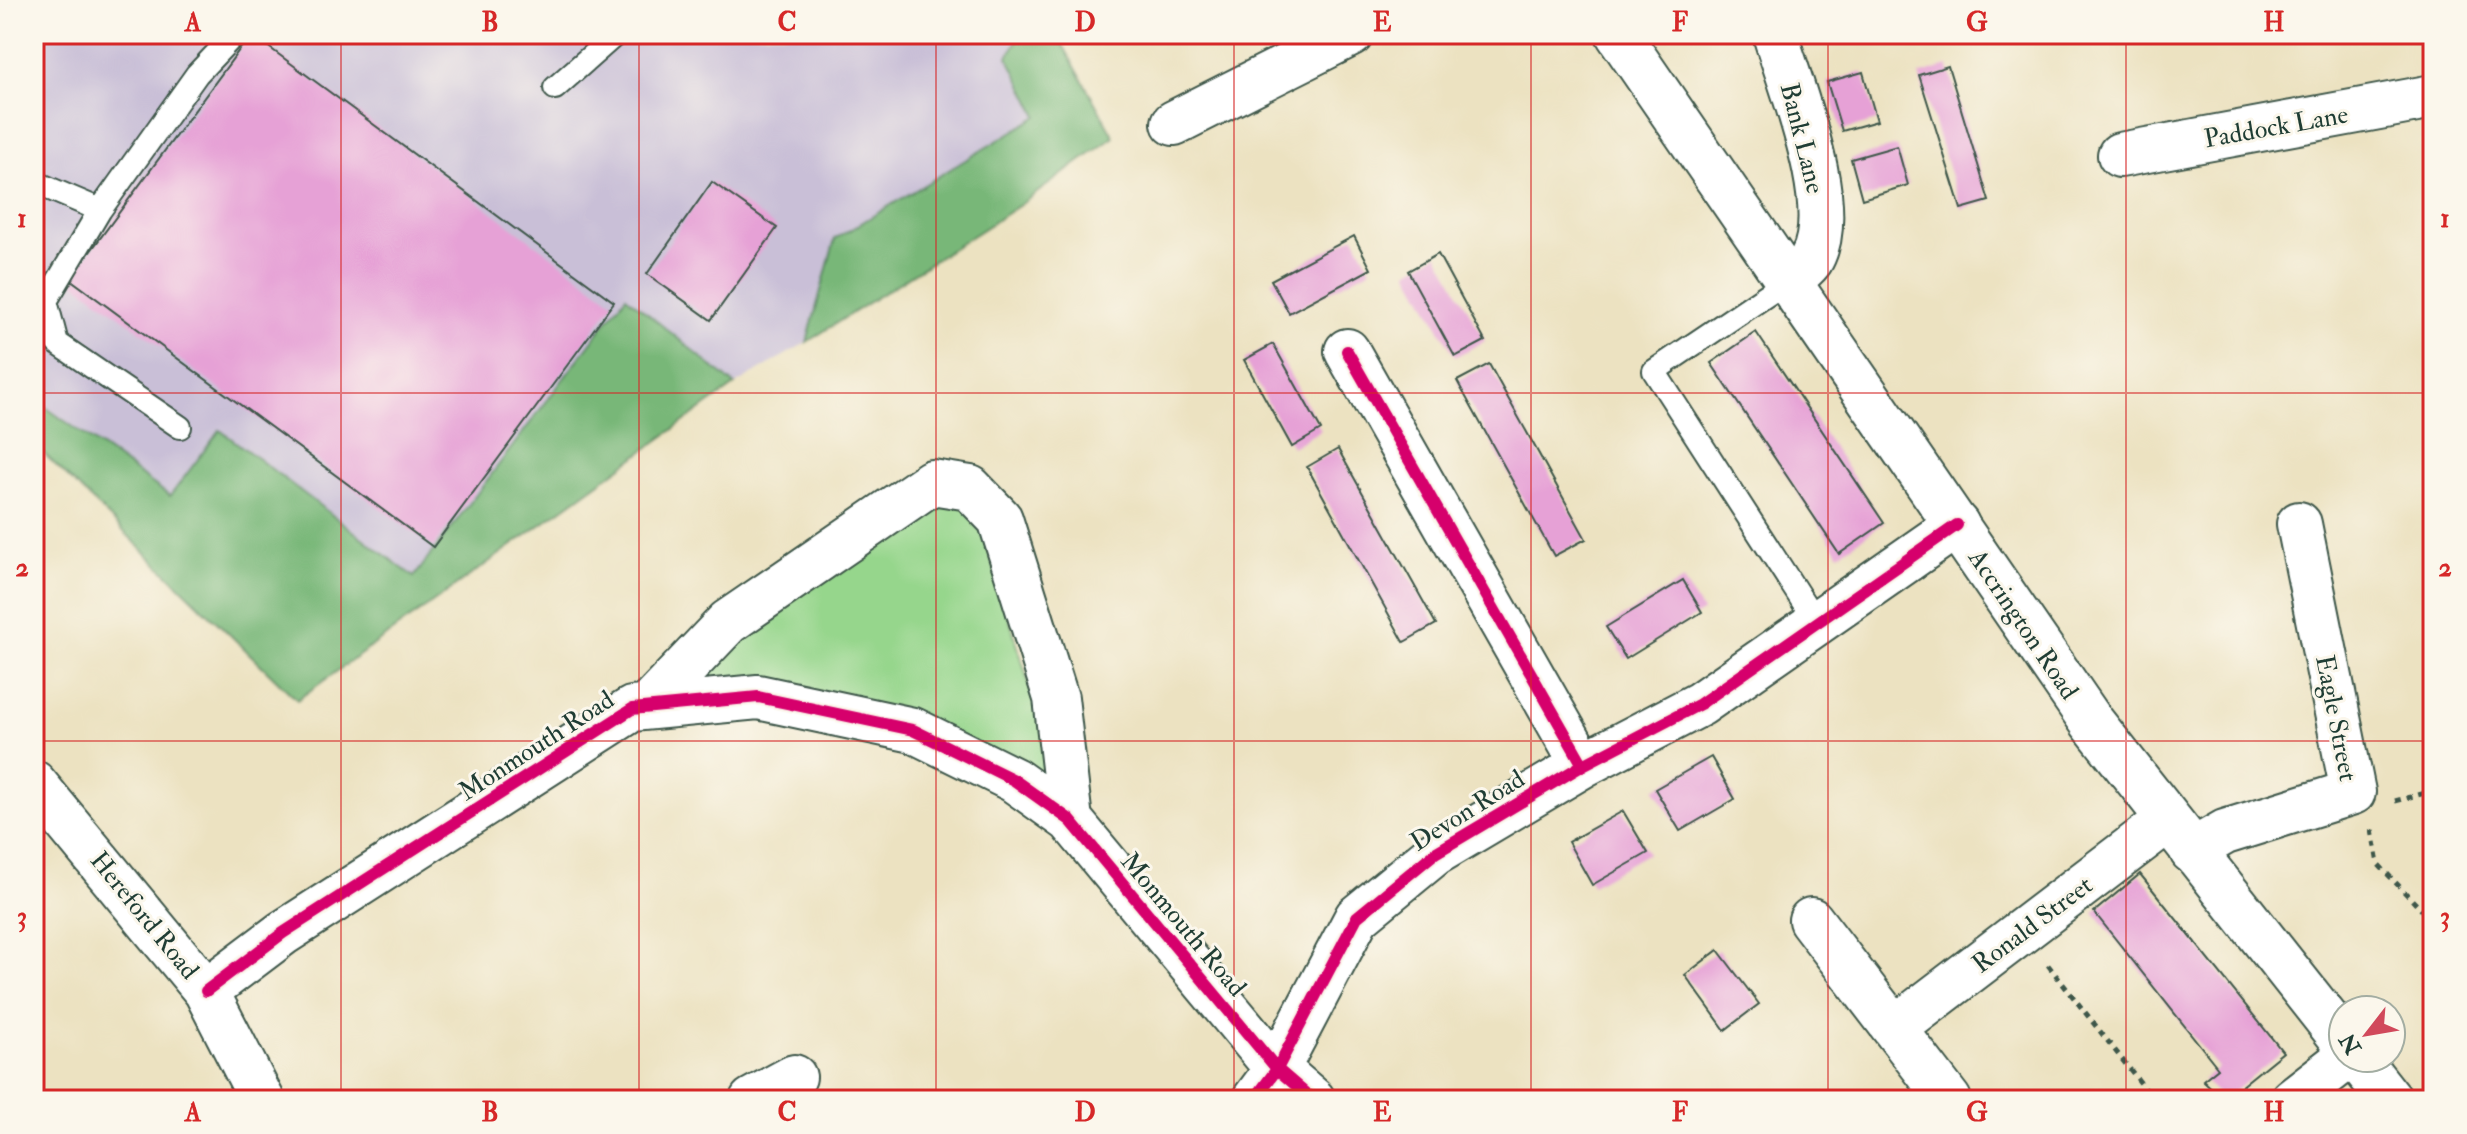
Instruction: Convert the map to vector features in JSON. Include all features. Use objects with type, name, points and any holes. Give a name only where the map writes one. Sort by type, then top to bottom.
[{"type":"street","points":[[1174,123],[1351,34]]},
{"type":"street","name":"Accrington Road","points":[[1618,34],[2091,721],[2327,1020]]},
{"type":"street","name":"Bank Lane","points":[[1775,34],[1818,176],[1820,218],[1812,259],[1789,280]]},
{"type":"street","name":"Paddock Lane","points":[[2120,155],[2433,97]]},
{"type":"street","points":[[1347,351],[1583,765]]},
{"type":"street","name":"Monmouth Road","points":[[648,706],[728,622],[932,482],[970,488],[1000,519],[1056,698],[1070,820]]},
{"type":"street","name":"Eagle Street","points":[[2180,835],[2225,832],[2353,792],[2299,524]]},
{"type":"street","name":"Devon Road","points":[[1266,1085],[1357,917],[1435,853],[1583,765],[1700,704],[1818,625],[1957,525]]},
{"type":"street","name":"Monmouth Road","points":[[206,991],[296,924],[632,709],[758,697],[913,730],[1014,780],[1070,820],[1266,1085],[1313,1100]]},
{"type":"street","name":"Hereford Road","points":[[34,783],[206,991],[262,1100]]},
{"type":"street","name":"Ronald Street","points":[[1895,1028],[2023,932],[2180,835]]},
{"type":"street","points":[[1811,920],[1949,1100]]},
{"type":"street","points":[[2292,1100],[2327,1073]]},
{"type":"street","points":[[2370,1074],[2390,1100]]},
{"type":"street","points":[[752,1100],[794,1077]]},
{"type":"lane","points":[[180,427],[57,343],[46,301],[100,210],[197,74],[235,34]]},
{"type":"lane","points":[[555,88],[616,34]]},
{"type":"lane","points":[[34,182],[100,210]]},
{"type":"lane","points":[[1789,280],[1654,371],[1818,625]]},
{"type":"path","points":[[2370,821],[2378,864],[2433,922]]},
{"type":"path","points":[[2023,932],[2154,1100]]},
{"type":"shaded area","points":[[34,34],[1020,34],[1008,57],[1038,116],[835,239],[807,342],[735,385],[626,296],[414,577],[221,430],[170,496],[34,399]]},
{"type":"green space","points":[[1020,34],[1057,34],[1114,137],[1020,205],[807,342],[835,239],[1038,116],[1008,57]]},
{"type":"green space","points":[[626,296],[735,385],[297,700],[34,444],[34,399],[170,496],[220,430],[414,577]]},
{"type":"green space","points":[[932,482],[970,488],[1070,820],[913,730],[648,706]]},
{"type":"building","points":[[251,34],[614,302],[433,547],[70,279]]},
{"type":"building","points":[[1948,66],[1989,201],[1961,209],[1919,75]]},
{"type":"building","points":[[1863,72],[1877,121],[1842,131],[1827,82]]},
{"type":"building","points":[[1897,146],[1908,185],[1862,199],[1851,159]]},
{"type":"building","points":[[712,182],[777,228],[711,320],[647,274]]},
{"type":"building","points":[[1354,236],[1371,269],[1289,313],[1271,280]]},
{"type":"building","points":[[1438,254],[1485,341],[1455,357],[1408,271]]},
{"type":"building","points":[[1756,332],[1884,523],[1839,554],[1711,363]]},
{"type":"building","points":[[1273,344],[1321,430],[1292,447],[1244,360]]},
{"type":"building","points":[[1489,364],[1586,539],[1554,556],[1457,381]]},
{"type":"building","points":[[1338,449],[1436,624],[1404,642],[1307,467]]},
{"type":"building","points":[[1683,580],[1702,612],[1626,659],[1606,627]]},
{"type":"building","points":[[1711,757],[1735,799],[1680,831],[1655,789]]},
{"type":"building","points":[[1623,811],[1648,853],[1592,885],[1568,842]]},
{"type":"building","points":[[2140,874],[2283,1052],[2224,1100],[2203,1080],[2218,1068],[2094,912]]},
{"type":"building","points":[[1718,950],[1759,1004],[1725,1030],[1685,975]]},
{"type":"cycle path","points":[[1347,351],[1583,765]]},
{"type":"cycle path","points":[[1254,1100],[1277,1069],[1357,917],[1435,853],[1583,765],[1700,704],[1957,525]]},
{"type":"cycle path","points":[[206,991],[283,933],[632,709],[758,697],[913,730],[1014,780],[1070,820],[1277,1069],[1313,1100]]}]
